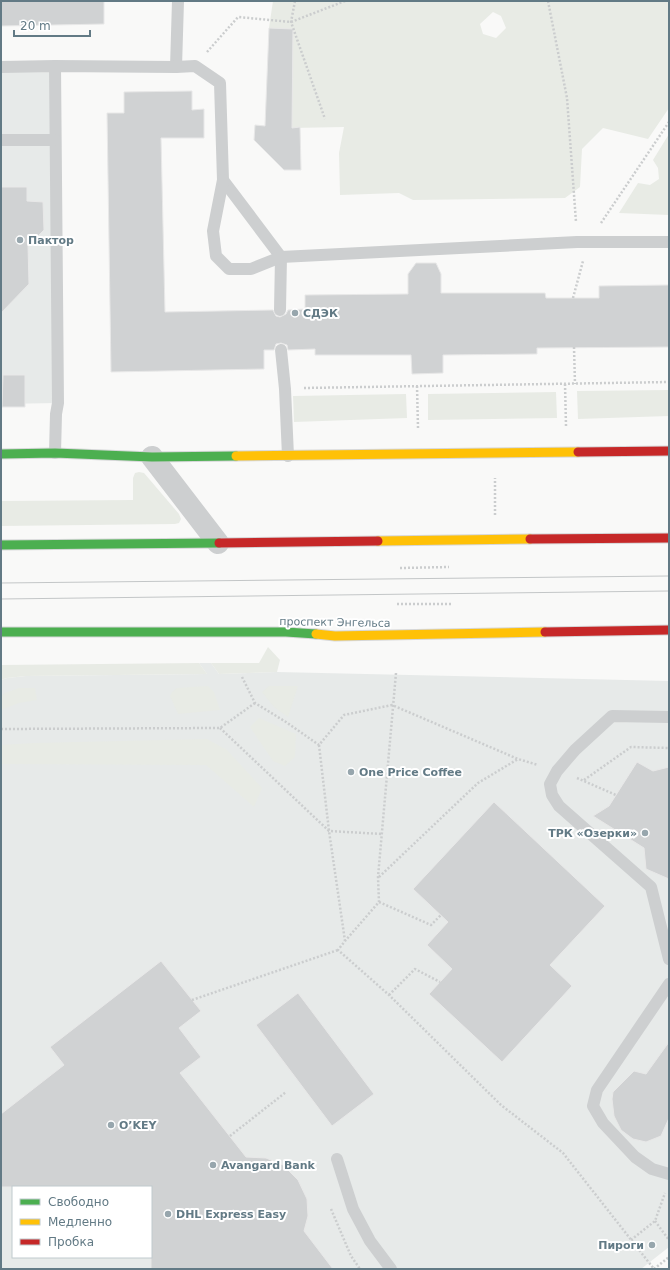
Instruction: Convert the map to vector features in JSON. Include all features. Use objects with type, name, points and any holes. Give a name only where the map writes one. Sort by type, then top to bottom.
[{"type":"main road","points":[[1,454],[55,453],[152,457],[669,451]]},
{"type":"main road","points":[[1,545],[669,538]]},
{"type":"main road","name":"проспект Энгельса","points":[[1,632],[286,632],[335,636],[669,630]]},
{"type":"street","points":[[152,457],[218,543]]},
{"type":"lane","points":[[176,67],[178,1]]},
{"type":"lane","points":[[55,66],[58,403],[56,414],[55,453]]},
{"type":"lane","points":[[1,67],[195,66],[220,83],[223,180],[214,231],[216,256],[229,269],[251,268],[281,257],[583,242],[669,242]]},
{"type":"lane","points":[[1,140],[55,140]]},
{"type":"lane","points":[[223,180],[281,257],[280,310]]},
{"type":"lane","points":[[281,350],[285,389],[288,456]]},
{"type":"lane","points":[[669,717],[612,716],[574,750],[557,772],[550,784],[552,795],[559,806],[651,887],[669,959]]},
{"type":"lane","points":[[669,984],[597,1090],[593,1106],[602,1124],[635,1157],[652,1169],[669,1174]]},
{"type":"lane","points":[[337,1159],[353,1210],[370,1241],[391,1269]]},
{"type":"path","points":[[295,1],[291,22],[325,119]]},
{"type":"path","points":[[195,66],[238,17],[291,22],[345,1]]},
{"type":"path","points":[[548,1],[567,98],[583,242],[573,298]]},
{"type":"path","points":[[583,242],[669,122]]},
{"type":"path","points":[[574,348],[575,384]]},
{"type":"path","points":[[285,389],[669,382]]},
{"type":"path","points":[[565,384],[566,426]]},
{"type":"path","points":[[417,386],[418,428]]},
{"type":"path","points":[[494,515],[495,474]]},
{"type":"path","points":[[400,568],[449,568]]},
{"type":"path","points":[[397,604],[451,604]]},
{"type":"path","points":[[192,1000],[338,950],[379,902],[378,877],[396,673]]},
{"type":"path","points":[[242,678],[255,703],[319,745]]},
{"type":"path","points":[[1,729],[220,728],[255,703]]},
{"type":"path","points":[[345,941],[329,831],[319,745],[344,716],[392,705],[518,759],[583,780],[616,795]]},
{"type":"path","points":[[220,728],[329,831],[382,834]]},
{"type":"path","points":[[583,780],[630,747],[669,748]]},
{"type":"path","points":[[378,877],[478,783],[518,759]]},
{"type":"path","points":[[379,902],[431,925],[440,915]]},
{"type":"path","points":[[338,950],[389,995],[501,1105],[563,1153],[654,1269],[669,1257]]},
{"type":"path","points":[[389,995],[416,969],[440,982]]},
{"type":"path","points":[[230,1136],[286,1092]]},
{"type":"path","points":[[631,1240],[655,1221],[667,1188]]},
{"type":"path","points":[[655,1221],[669,1240]]},
{"type":"path","points":[[351,1256],[360,1269]]},
{"type":"shaded area","points":[[273,1],[669,1],[669,108],[648,139],[603,128],[582,149],[580,187],[565,198],[413,200],[399,193],[340,195],[339,153],[344,127],[292,128],[293,29],[269,28]],"holes":[[[493,12],[501,16],[506,28],[496,38],[483,34],[480,24]]]},
{"type":"shaded area","points":[[1,62],[54,62],[58,403],[1,404]]},
{"type":"shaded area","points":[[669,134],[669,215],[619,213],[638,183],[650,185],[659,179],[658,168],[653,160]]},
{"type":"shaded area","points":[[669,390],[669,416],[578,419],[577,391]]},
{"type":"shaded area","points":[[556,392],[557,418],[428,420],[428,394]]},
{"type":"shaded area","points":[[406,394],[407,418],[294,422],[293,396]]},
{"type":"shaded area","points":[[135,473],[144,473],[179,514],[181,519],[179,523],[1,526],[1,501],[133,500],[133,478]]},
{"type":"shaded area","points":[[268,647],[280,660],[277,672],[219,674],[211,663],[259,663]]},
{"type":"shaded area","points":[[199,663],[211,663],[219,674],[277,672],[669,681],[669,1247],[641,1269],[1,1269],[1,680],[26,676],[207,674]]},
{"type":"shaded area","points":[[199,663],[207,674],[26,676],[1,680],[1,665]]},
{"type":"shaded area","points":[[208,686],[214,692],[220,710],[178,714],[170,696],[172,692],[177,688]]},
{"type":"shaded area","points":[[269,686],[298,686],[288,717],[274,707],[262,692]]},
{"type":"shaded area","points":[[19,688],[35,688],[37,700],[19,703],[1,710],[1,696]]},
{"type":"shaded area","points":[[259,718],[296,734],[295,757],[285,766],[273,761],[250,727]]},
{"type":"shaded area","points":[[207,739],[227,750],[262,788],[254,807],[206,765],[1,764],[1,745]]},
{"type":"building","points":[[1,1],[104,1],[104,24],[1,26]]},
{"type":"building","points":[[269,28],[293,29],[292,128],[300,127],[301,170],[284,170],[254,140],[255,125],[265,126]]},
{"type":"building","points":[[192,91],[192,110],[204,109],[204,138],[161,138],[165,312],[273,310],[276,316],[280,317],[286,314],[288,310],[305,309],[305,295],[408,294],[408,274],[416,263],[436,263],[441,274],[441,293],[545,293],[546,298],[599,298],[599,286],[669,285],[669,347],[537,348],[537,354],[443,355],[443,373],[412,374],[411,355],[315,355],[315,349],[288,350],[287,345],[281,343],[276,344],[274,350],[264,350],[264,369],[111,372],[107,113],[124,113],[124,92]]},
{"type":"building","name":"Пактор","points":[[1,187],[27,187],[27,201],[43,202],[44,230],[38,236],[38,245],[28,245],[29,284],[1,313]]},
{"type":"building","points":[[3,375],[25,375],[25,407],[2,407]]},
{"type":"building","name":"ТРК «Озерки»","points":[[637,762],[653,771],[669,767],[669,879],[646,869],[644,848],[593,816],[609,806]]},
{"type":"building","points":[[494,802],[605,906],[550,965],[572,986],[502,1062],[429,994],[452,969],[427,945],[448,922],[413,889]]},
{"type":"building","name":"O’KEY","points":[[161,961],[201,1011],[179,1028],[201,1057],[180,1073],[246,1157],[266,1158],[283,1165],[298,1180],[307,1199],[308,1216],[304,1231],[333,1269],[151,1269],[152,1186],[1,1187],[1,1114],[64,1065],[50,1047]]},
{"type":"building","points":[[298,993],[374,1094],[332,1126],[256,1025]]},
{"type":"building","points":[[669,1042],[669,1118],[661,1136],[646,1142],[633,1139],[621,1130],[614,1116],[612,1099],[613,1092],[634,1071],[646,1074]]},
{"type":"tram line","points":[[1,583],[669,576]]},
{"type":"tram line","points":[[1,599],[669,591]]},
{"type":"traffic: fast","points":[[1,454],[55,453],[152,457],[236,456]]},
{"type":"traffic: fast","points":[[1,545],[219,543]]},
{"type":"traffic: fast","points":[[1,632],[286,632],[316,634]]},
{"type":"traffic: slow","points":[[236,456],[578,452]]},
{"type":"traffic: slow","points":[[378,541],[530,539]]},
{"type":"traffic: slow","points":[[316,634],[335,636],[545,632]]},
{"type":"traffic: jam","points":[[578,452],[669,451]]},
{"type":"traffic: jam","points":[[530,539],[669,538]]},
{"type":"traffic: jam","points":[[219,543],[378,541]]},
{"type":"traffic: jam","points":[[545,632],[669,630]]},
{"type":"place","name":"Пактор","points":[[20,240]]},
{"type":"place","name":"СДЭК","points":[[295,313]]},
{"type":"place","name":"One Price Coffee","points":[[351,772]]},
{"type":"place","name":"ТРК «Озерки»","points":[[645,833]]},
{"type":"place","name":"O’KEY","points":[[111,1125]]},
{"type":"place","name":"Avangard Bank","points":[[213,1165]]},
{"type":"place","name":"DHL Express Easy","points":[[168,1214]]},
{"type":"place","name":"Пироги","points":[[652,1245]]}]
